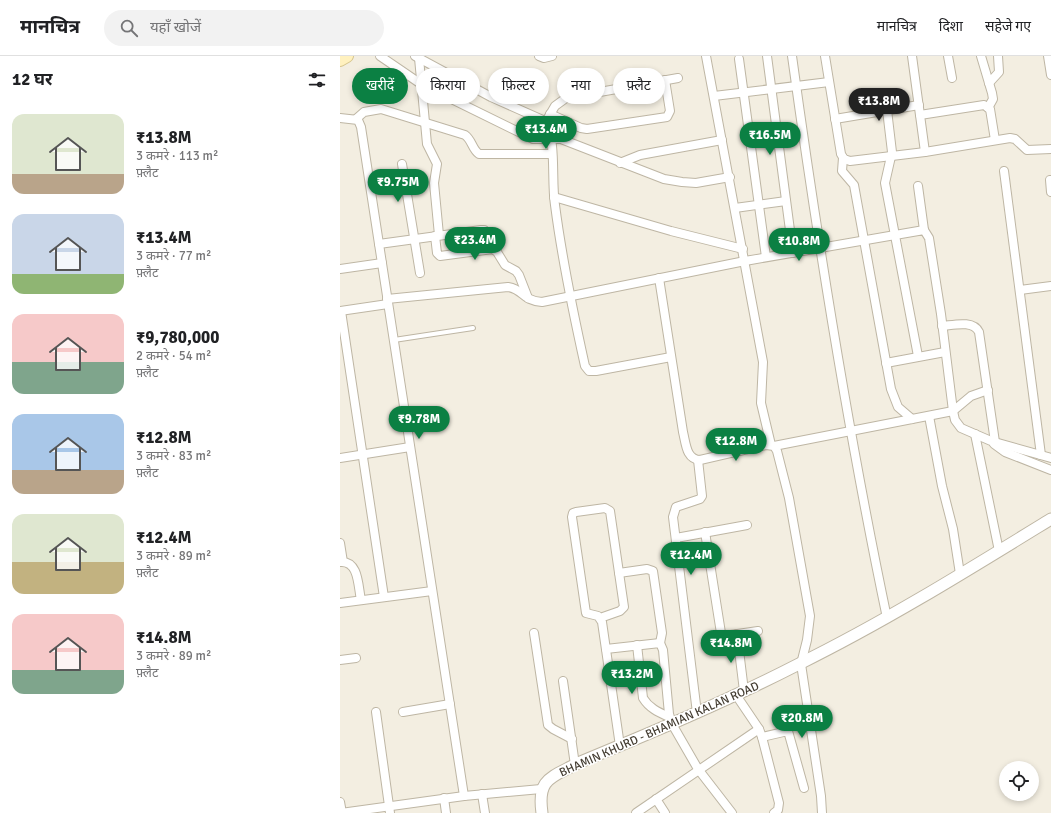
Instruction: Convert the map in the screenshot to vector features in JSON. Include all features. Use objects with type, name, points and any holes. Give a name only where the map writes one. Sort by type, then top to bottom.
[{"type":"main road","points":[[340,60],[347,56]]},
{"type":"street","points":[[380,56],[416,80]]},
{"type":"street","points":[[539,56],[544,58],[552,56]]},
{"type":"street","points":[[706,56],[730,178],[763,362],[762,411],[772,446],[777,451],[789,498],[809,610],[809,628],[801,664],[821,796],[822,813]]},
{"type":"street","points":[[767,56],[793,253]]},
{"type":"street","points":[[792,56],[819,248],[851,431],[887,618]]},
{"type":"street","points":[[825,56],[841,154],[843,158],[842,171],[854,185],[863,241],[894,399],[898,407],[912,419]]},
{"type":"street","points":[[912,56],[925,152]]},
{"type":"street","points":[[948,56],[952,78]]},
{"type":"street","points":[[981,56],[993,99],[988,108],[995,140]]},
{"type":"street","points":[[989,83],[999,72],[998,56]]},
{"type":"street","points":[[1048,56],[1051,75]]},
{"type":"street","points":[[417,57],[419,68]]},
{"type":"street","points":[[417,57],[491,97],[536,116],[546,123],[552,139],[554,197],[569,296],[585,366],[589,370],[596,372],[671,357]]},
{"type":"street","points":[[739,59],[766,257]]},
{"type":"street","points":[[550,114],[581,128],[587,129],[667,117],[670,111],[665,80],[678,78]]},
{"type":"street","points":[[714,96],[829,82]]},
{"type":"street","points":[[546,123],[555,106],[566,98],[613,89]]},
{"type":"street","points":[[424,104],[427,144],[437,164],[434,183],[437,253],[440,256],[493,249],[497,252],[504,265],[516,271],[528,300]]},
{"type":"street","points":[[462,104],[525,136],[540,140],[561,139],[664,179],[696,183],[730,178]]},
{"type":"street","points":[[835,119],[919,105]]},
{"type":"street","points":[[920,116],[979,105],[984,105],[988,108]]},
{"type":"street","points":[[356,119],[364,112],[381,109],[465,134],[469,138],[475,151],[479,154],[552,154]]},
{"type":"street","points":[[887,110],[891,142],[891,157],[885,183],[918,356]]},
{"type":"street","points":[[340,118],[356,119],[360,122],[361,127],[464,796]]},
{"type":"street","points":[[843,158],[850,161],[891,157],[1010,138],[1015,139],[1026,150],[1051,148]]},
{"type":"street","points":[[620,163],[640,155],[722,140]]},
{"type":"street","points":[[402,164],[420,273]]},
{"type":"street","points":[[1004,171],[1041,455]]},
{"type":"street","points":[[1050,180],[1051,192]]},
{"type":"street","points":[[918,186],[924,230],[929,238],[953,411],[956,420],[961,428],[993,442],[1051,458]]},
{"type":"street","points":[[554,197],[670,231],[742,249]]},
{"type":"street","points":[[735,208],[786,201]]},
{"type":"street","points":[[379,244],[484,230],[487,249]]},
{"type":"street","points":[[384,597],[340,311],[388,302],[508,287],[516,288],[528,300],[542,302],[766,257],[924,230]]},
{"type":"street","points":[[340,269],[382,262]]},
{"type":"street","points":[[659,278],[686,447],[690,456],[694,460],[953,411],[970,396],[988,390]]},
{"type":"street","points":[[1020,290],[1051,286]]},
{"type":"street","points":[[942,326],[961,324],[977,327],[988,390],[993,442],[1005,452],[1051,470]]},
{"type":"street","points":[[886,363],[945,352]]},
{"type":"street","points":[[929,416],[942,486],[953,529],[960,574]]},
{"type":"street","points":[[975,434],[999,551]]},
{"type":"street","points":[[340,458],[410,447]]},
{"type":"street","points":[[697,713],[673,517],[676,506],[700,499],[702,496],[698,460]]},
{"type":"street","points":[[608,508],[619,573],[624,607],[620,611],[600,618],[586,613],[572,516],[573,513],[608,508]]},
{"type":"street","name":"BHAMIN KHURD - BHAMIAN KALAN ROAD","points":[[541,789],[546,782],[575,765],[620,746],[670,720],[697,713],[801,664],[887,618],[1051,520]]},
{"type":"street","points":[[676,538],[746,525]]},
{"type":"street","points":[[705,532],[721,634],[724,636],[758,631]]},
{"type":"street","points":[[340,543],[342,562],[352,565],[355,569],[361,600]]},
{"type":"street","points":[[619,573],[648,569],[653,571],[662,633],[660,643],[664,656],[670,720],[700,771],[732,813]]},
{"type":"street","points":[[340,603],[432,591]]},
{"type":"street","points":[[600,618],[620,746]]},
{"type":"street","points":[[534,633],[548,725],[553,730],[572,740]]},
{"type":"street","points":[[737,634],[740,693],[760,733],[779,804],[778,810],[774,813]]},
{"type":"street","points":[[606,649],[660,643]]},
{"type":"street","points":[[637,645],[643,698],[646,704],[670,720]]},
{"type":"street","points":[[340,660],[356,658]]},
{"type":"street","points":[[563,681],[575,765]]},
{"type":"street","points":[[403,712],[450,704]]},
{"type":"street","points":[[376,712],[389,809]]},
{"type":"street","points":[[636,813],[760,733],[788,731],[804,788]]},
{"type":"street","points":[[340,802],[341,813],[389,809],[444,798],[541,789],[542,813]]},
{"type":"street","points":[[482,794],[485,813]]},
{"type":"street","points":[[444,798],[446,813]]},
{"type":"street","points":[[656,799],[665,813]]},
{"type":"lane","points":[[393,340],[473,328]]}]
